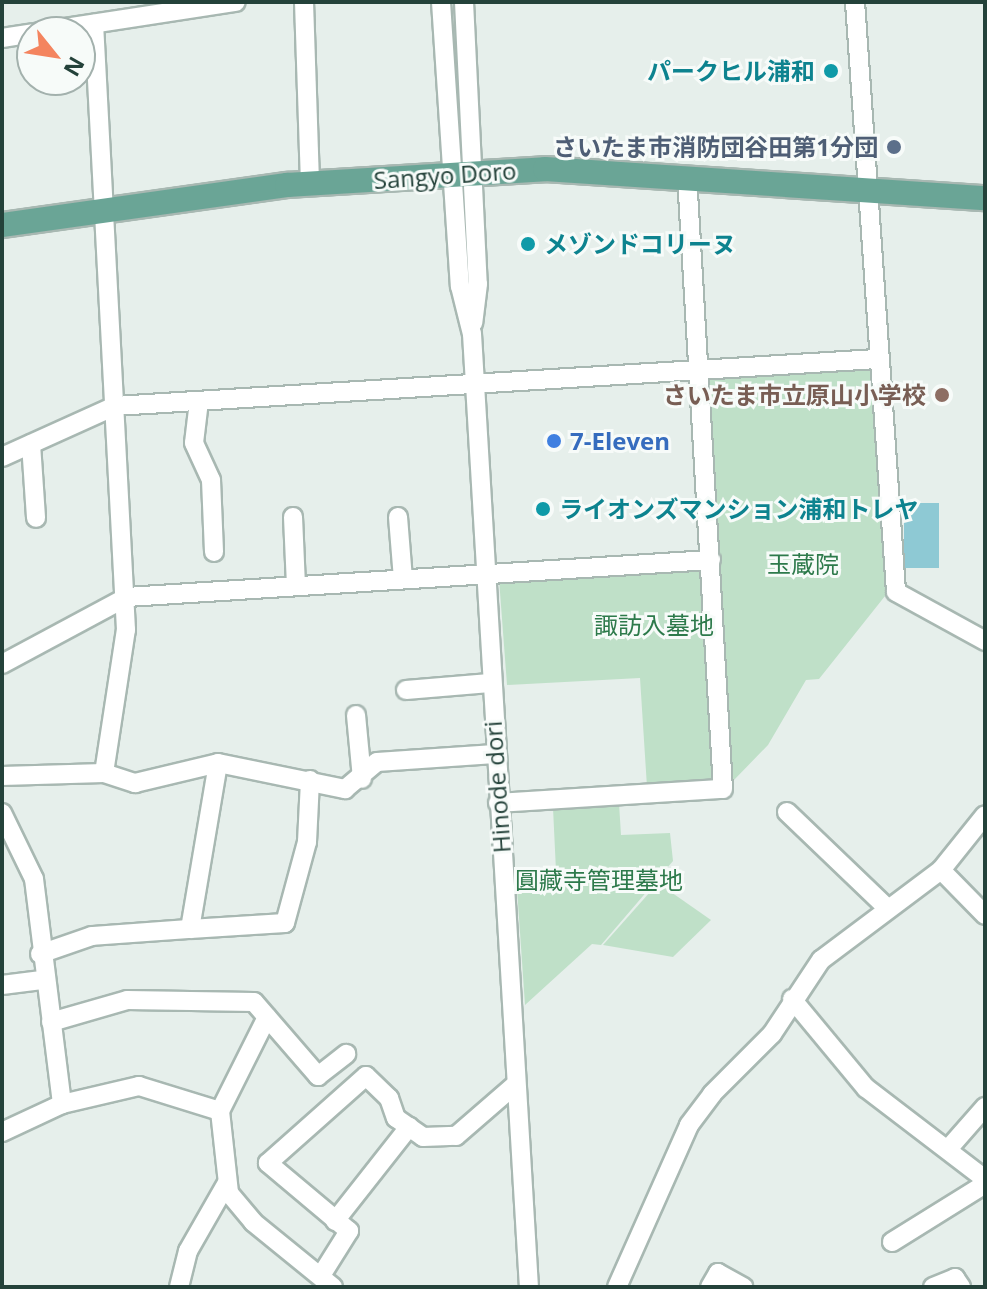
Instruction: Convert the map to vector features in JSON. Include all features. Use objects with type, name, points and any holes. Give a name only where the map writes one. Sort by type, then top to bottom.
[{"type":"main road","name":"Sangyo Doro","points":[[2,225],[105,207],[310,184],[462,173],[615,168],[868,195],[985,198]]},
{"type":"street","points":[[96,24],[236,2]]},
{"type":"street","points":[[304,2],[310,184]]},
{"type":"street","name":"Hinode dori","points":[[441,2],[478,284],[472,334],[484,574],[529,1287]]},
{"type":"street","name":"Hinode dori","points":[[462,173],[464,2]]},
{"type":"street","points":[[855,2],[877,359],[896,592],[985,641]]},
{"type":"street","points":[[96,57],[127,597],[104,773]]},
{"type":"street","points":[[498,803],[723,789],[687,176]]},
{"type":"street","points":[[2,457],[115,406],[877,359]]},
{"type":"street","points":[[199,401],[194,443],[211,480],[214,552]]},
{"type":"street","points":[[31,444],[36,518]]},
{"type":"street","points":[[293,517],[296,586]]},
{"type":"street","points":[[398,517],[403,579]]},
{"type":"street","points":[[2,664],[127,597],[711,560]]},
{"type":"street","points":[[406,690],[490,683]]},
{"type":"street","points":[[356,715],[362,779]]},
{"type":"street","points":[[2,776],[104,773],[135,783],[218,763],[345,789],[362,779],[377,762],[495,754]]},
{"type":"street","points":[[190,929],[218,763]]},
{"type":"street","points":[[40,954],[92,936],[285,923],[307,842],[310,780]]},
{"type":"street","points":[[787,812],[886,907]]},
{"type":"street","points":[[2,813],[34,879],[42,980],[62,1104]]},
{"type":"street","points":[[622,1285],[689,1125],[772,1034],[792,999],[821,960],[886,907],[941,870],[985,815]]},
{"type":"street","points":[[941,870],[985,915]]},
{"type":"street","points":[[2,985],[42,980]]},
{"type":"street","points":[[792,999],[866,1088],[949,1148],[985,1182],[892,1242]]},
{"type":"street","points":[[51,1022],[127,1000],[254,1002],[318,1076],[346,1054]]},
{"type":"street","points":[[267,1017],[220,1111],[227,1183],[253,1222],[328,1281],[349,1231],[268,1163],[366,1076],[409,1127],[423,1137],[456,1136],[516,1084]]},
{"type":"street","points":[[2,1132],[62,1104],[139,1086],[220,1111]]},
{"type":"street","points":[[949,1148],[985,1107]]},
{"type":"street","points":[[335,1221],[409,1127]]},
{"type":"street","points":[[179,1287],[188,1251],[227,1183]]},
{"type":"street","points":[[710,1287],[718,1273],[743,1287]]},
{"type":"street","points":[[933,1287],[955,1278],[961,1287]]},
{"type":"green space","name":"玉蔵院","points":[[871,364],[889,591],[819,679],[806,680],[768,745],[733,781],[708,376]]},
{"type":"green space","name":"諏訪入墓地","points":[[706,567],[715,783],[647,787],[640,678],[507,685],[499,579]]},
{"type":"green space","name":"圓藏寺管理墓地","points":[[619,803],[621,835],[670,833],[673,861],[601,945],[592,944],[525,1005],[516,874],[556,871],[553,808]]},
{"type":"green space","points":[[658,883],[711,920],[673,957],[603,945]]},
{"type":"water","points":[[904,503],[939,503],[939,568],[904,568]]},
{"type":"place","name":"パークヒル浦和","points":[[831,71]]},
{"type":"place","name":"さいたま市消防団谷田第1分団","points":[[894,147]]},
{"type":"place","name":"メゾンドコリーヌ","points":[[528,244]]},
{"type":"place","name":"さいたま市立原山小学校","points":[[942,395]]},
{"type":"place","name":"7-Eleven","points":[[554,441]]},
{"type":"place","name":"ライオンズマンション浦和トレヤ","points":[[543,509]]}]
